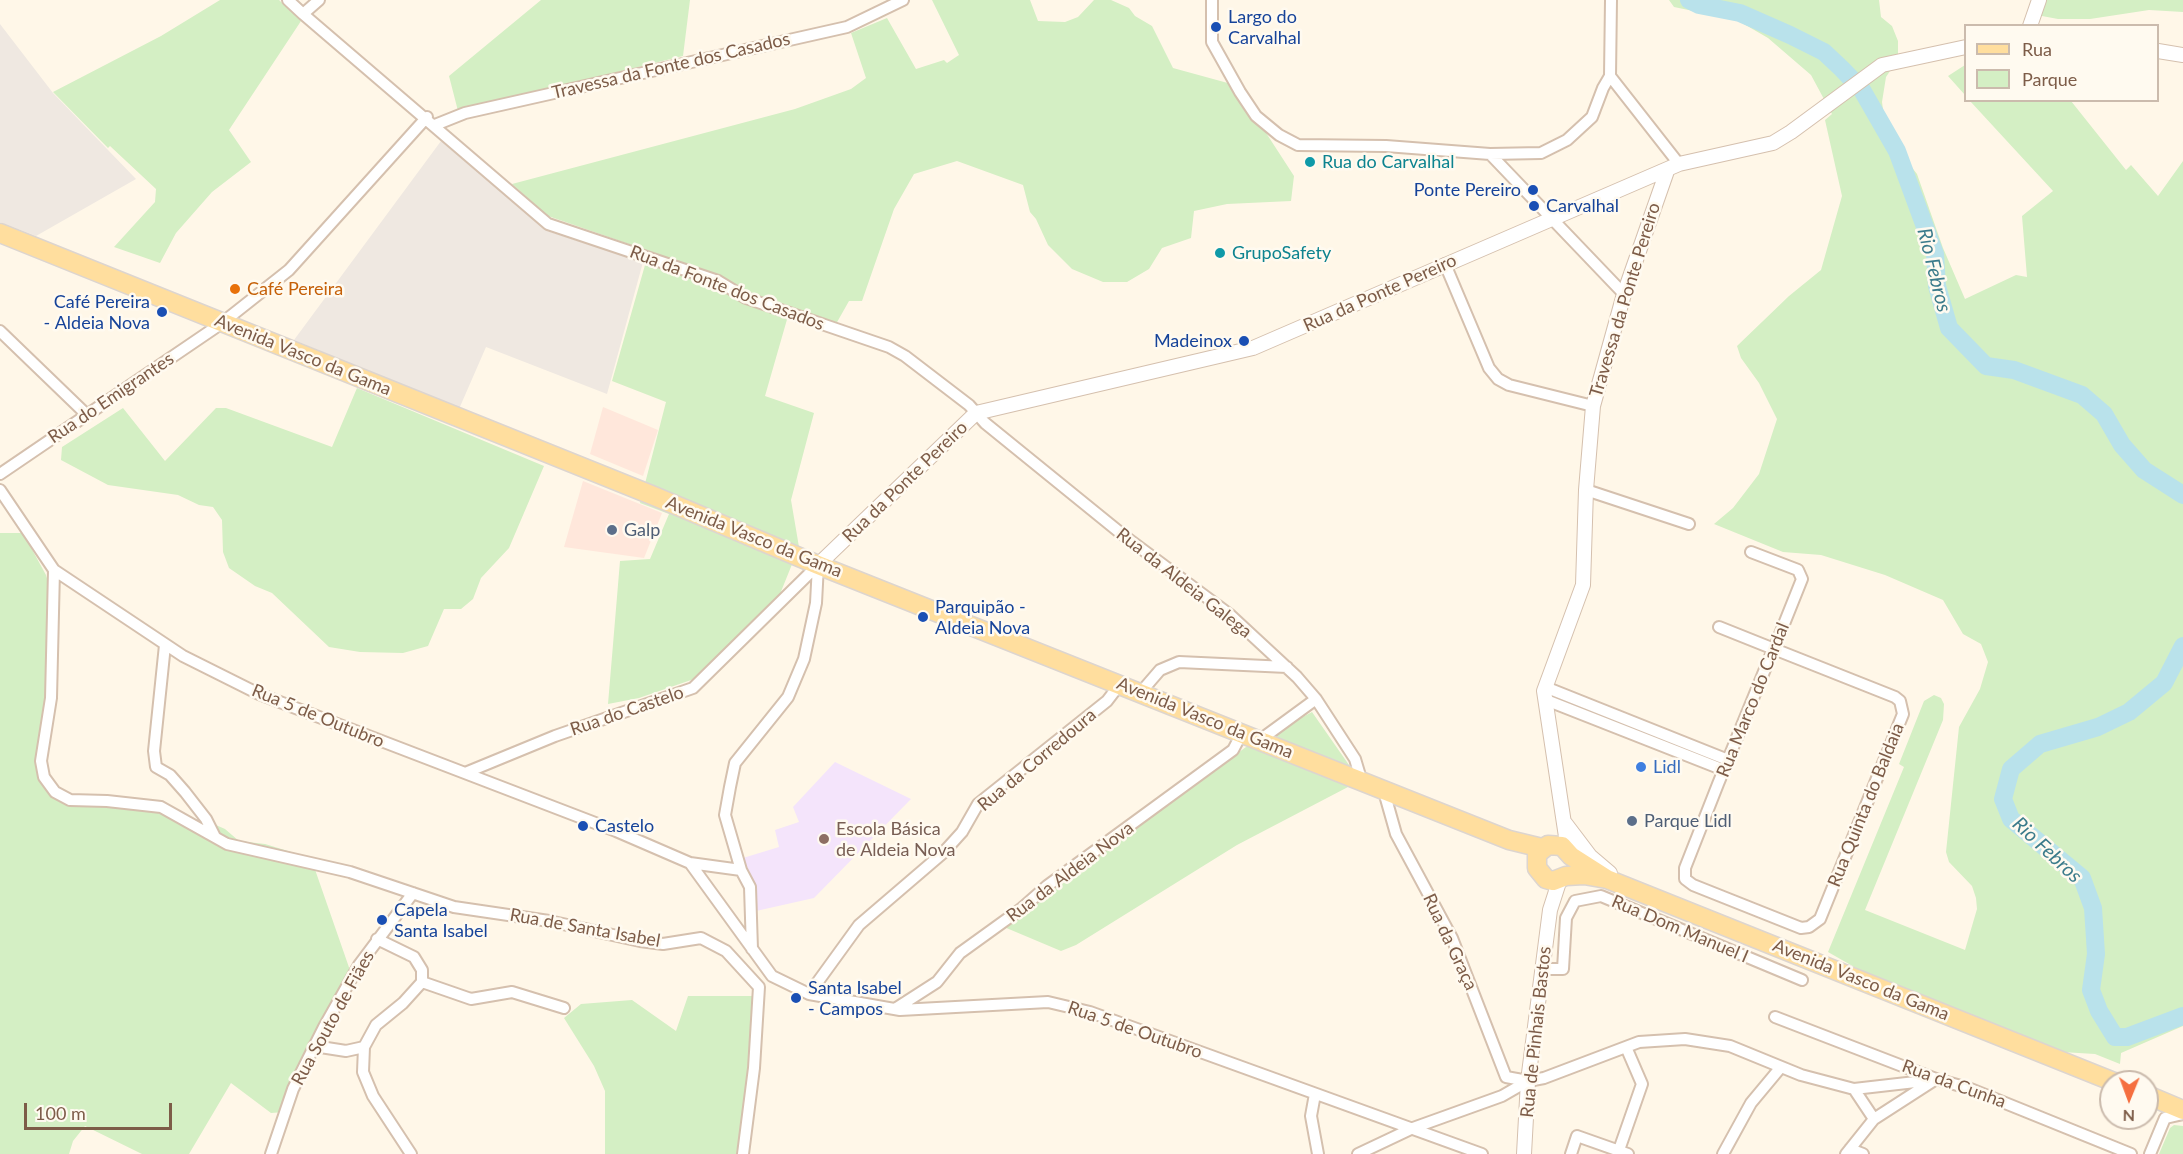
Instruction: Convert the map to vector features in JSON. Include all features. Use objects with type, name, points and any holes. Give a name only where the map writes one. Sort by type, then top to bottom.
[{"type":"main road","name":"Avenida Vasco da Gama","points":[[0,233],[818,565],[1542,852]]},
{"type":"main road","name":"Avenida Vasco da Gama","points":[[1614,881],[1558,878],[1537,868],[1542,852],[1555,844],[1614,881],[2099,1076]]},
{"type":"main road","points":[[1558,878],[1572,863],[1570,853]]},
{"type":"main road","points":[[2159,1101],[2183,1112]]},
{"type":"street","name":"Rua da Fonte dos Casados","points":[[288,0],[548,224],[718,281],[746,298],[889,347],[915,363],[976,413]]},
{"type":"street","points":[[303,14],[319,0]]},
{"type":"street","name":"Travessa da Fonte dos Casados","points":[[222,323],[289,270],[431,121],[847,27],[903,0]]},
{"type":"street","points":[[1212,0],[1212,42],[1256,116],[1279,135],[1298,145],[1386,146],[1490,154],[1541,153],[1567,140],[1592,117],[1610,76],[1611,0]]},
{"type":"street","points":[[2031,24],[2039,0]]},
{"type":"street","name":"Rua da Ponte Pereiro","points":[[818,565],[976,413],[1253,348],[1673,168],[1773,143],[1882,65],[1964,47]]},
{"type":"street","points":[[2159,51],[2183,55]]},
{"type":"street","points":[[1610,76],[1673,168]]},
{"type":"street","points":[[1490,154],[1624,294]]},
{"type":"street","name":"Travessa da Ponte Pereiro","points":[[1570,853],[1562,818],[1546,694],[1583,585],[1586,490],[1593,406],[1624,294],[1673,168]]},
{"type":"street","points":[[1445,264],[1489,368],[1498,379],[1509,385],[1593,406]]},
{"type":"street","name":"Rua do Emigrantes","points":[[0,474],[222,323]]},
{"type":"street","points":[[0,331],[86,414]]},
{"type":"street","name":"Rua da Aldeia Galega","points":[[976,413],[1123,535],[1229,614],[1287,667],[1316,699],[1355,759],[1361,779]]},
{"type":"street","name":"Rua 5 de Outubro","points":[[0,490],[54,570],[165,645],[259,694],[616,831],[690,863],[741,870]]},
{"type":"street","points":[[1586,490],[1689,524]]},
{"type":"street","name":"Rua Marco do Cardal","points":[[1685,879],[1685,868],[1802,579],[1798,570],[1751,552]]},
{"type":"street","points":[[752,949],[750,887],[741,870],[725,815],[735,763],[789,697],[804,659],[816,603],[818,565]]},
{"type":"street","name":"Rua do Castelo","points":[[465,773],[555,736],[693,688],[818,565]]},
{"type":"street","name":"Rua de Santa Isabel","points":[[54,570],[51,698],[41,761],[44,777],[55,792],[70,800],[107,801],[161,807],[227,844],[350,872],[454,907],[549,921],[663,944],[700,938],[726,951],[759,987]]},
{"type":"street","name":"Rua Quinta do Baldaia","points":[[1685,879],[1693,885],[1801,928],[1815,924],[1820,920],[1903,714],[1900,701],[1895,697],[1719,627]]},
{"type":"street","points":[[165,645],[154,751],[156,767],[170,775],[185,792],[206,819],[215,838]]},
{"type":"street","points":[[1141,692],[1160,670],[1179,662],[1287,667]]},
{"type":"street","name":"Rua da Corredoura","points":[[809,994],[859,925],[942,853],[962,832],[978,804],[1107,701],[1120,684]]},
{"type":"street","points":[[1546,694],[1726,765]]},
{"type":"street","points":[[1260,740],[1316,699]]},
{"type":"street","name":"Rua da Aldeia Nova","points":[[894,1009],[937,982],[960,953],[1012,916],[1047,886],[1233,750],[1242,733]]},
{"type":"street","name":"Rua da Graça","points":[[1383,788],[1396,834],[1452,938],[1506,1077],[1528,1081]]},
{"type":"street","points":[[1542,852],[1562,818],[1590,856],[1614,881]]},
{"type":"street","name":"Rua 5 de Outubro","points":[[690,863],[725,908],[772,976],[809,994],[894,1009],[1048,1002],[1110,1019],[1482,1154]]},
{"type":"street","name":"Rua de Pinhais Bastos","points":[[1524,1154],[1528,1081],[1550,910],[1558,878]]},
{"type":"street","name":"Rua Souto de Fiães","points":[[271,1154],[292,1089],[314,1046],[359,965],[413,893]]},
{"type":"street","name":"Rua Dom Manuel I","points":[[1542,969],[1563,969],[1566,918],[1575,901],[1601,896],[1802,980]]},
{"type":"street","points":[[377,939],[414,957],[422,970],[422,982],[403,1003],[376,1025],[364,1047],[363,1072],[373,1096],[411,1154]]},
{"type":"street","points":[[743,1154],[754,1068],[759,987],[772,976]]},
{"type":"street","points":[[422,982],[471,999],[512,992],[564,1008]]},
{"type":"street","name":"Rua da Cunha","points":[[1775,1017],[1936,1079],[1968,1088],[2131,1154]]},
{"type":"street","points":[[1358,1154],[1413,1128],[1502,1096],[1528,1081],[1544,1078],[1640,1042],[1685,1039],[1730,1046],[1781,1067],[1854,1089],[1936,1079]]},
{"type":"street","points":[[314,1046],[346,1051],[364,1047]]},
{"type":"street","points":[[1571,1154],[1576,1136],[1623,1152],[1642,1084],[1626,1047]]},
{"type":"street","points":[[1723,1154],[1751,1103],[1781,1067]]},
{"type":"street","points":[[1863,1154],[1848,1151],[1874,1119],[1936,1079]]},
{"type":"street","points":[[1854,1089],[1874,1119]]},
{"type":"street","points":[[1315,1094],[1311,1116],[1318,1154]]},
{"type":"street","points":[[2150,1154],[2165,1118],[2183,1112]]},
{"type":"shaded area","points":[[0,24],[53,93],[136,179],[36,236],[0,222]]},
{"type":"shaded area","points":[[441,141],[547,231],[643,262],[607,394],[486,347],[459,409],[294,340]]},
{"type":"shaded area","name":"Galp","points":[[603,407],[658,430],[643,476],[590,454]]},
{"type":"shaded area","name":"Galp","points":[[583,481],[662,513],[644,558],[564,547]]},
{"type":"shaded area","name":"Escola Básica de Aldeia Nova","points":[[835,762],[911,799],[814,898],[756,911],[754,887],[743,858],[779,847],[775,830],[799,822],[793,807]]},
{"type":"green space","points":[[220,0],[279,0],[301,21],[229,130],[251,162],[212,192],[176,233],[160,263],[114,247],[155,202],[156,189],[110,146],[108,148],[53,92],[161,36]]},
{"type":"green space","points":[[541,0],[690,0],[683,56],[458,111],[449,76]]},
{"type":"green space","points":[[932,0],[1030,0],[1038,21],[1065,22],[1078,17],[1094,0],[1111,0],[1129,8],[1135,16],[1152,26],[1173,68],[1235,85],[1294,176],[1291,201],[1227,204],[1194,211],[1191,238],[1162,248],[1149,269],[1127,282],[1103,282],[1072,269],[1048,245],[1036,219],[1030,212],[1023,185],[957,161],[914,174],[894,209],[862,301],[849,301],[836,324],[790,309],[765,396],[814,413],[791,500],[799,547],[780,594],[694,679],[639,698],[608,704],[620,561],[650,559],[669,514],[640,503],[666,402],[612,381],[649,251],[548,216],[512,184],[795,109],[851,89],[866,78],[851,33],[887,18],[916,69],[944,60],[947,63],[959,55]]},
{"type":"green space","points":[[1669,0],[1879,0],[1881,17],[1892,26],[1898,41],[1898,59],[1886,77],[1882,102],[1884,117],[1899,151],[1917,174],[1943,248],[1965,299],[2016,275],[2027,277],[2022,216],[2053,191],[1971,102],[2072,102],[2126,170],[2131,165],[2158,196],[2183,161],[2183,1026],[2121,1053],[2120,1064],[2095,1054],[2062,1052],[1863,972],[1828,952],[1904,767],[1899,764],[1924,701],[1934,695],[1941,698],[1944,704],[1943,720],[1865,910],[1965,950],[1977,909],[1976,898],[1972,886],[1949,862],[1946,852],[1959,727],[1980,689],[1988,662],[1981,644],[1963,634],[1943,600],[1885,575],[1821,555],[1783,552],[1714,524],[1733,508],[1759,474],[1777,419],[1759,383],[1741,358],[1737,346],[1789,296],[1821,270],[1842,196],[1825,120],[1832,114],[1811,75],[1768,38],[1737,20],[1674,7]]},
{"type":"green space","points":[[2037,0],[2183,0],[2183,12],[2149,10],[2090,19],[2058,19],[2042,16],[2034,9]]},
{"type":"green space","points":[[1964,66],[1964,94],[1948,76]]},
{"type":"green space","points":[[357,388],[544,466],[509,548],[481,578],[473,599],[461,609],[444,609],[428,646],[403,653],[360,652],[329,647],[272,593],[255,586],[229,568],[223,552],[222,520],[213,507],[199,505],[178,495],[108,485],[61,460],[62,447],[123,408],[165,461],[216,408],[226,408],[332,447]]},
{"type":"green space","points":[[0,533],[23,533],[46,575],[56,609],[46,759],[49,779],[66,797],[209,822],[225,829],[239,841],[265,844],[311,858],[352,976],[350,994],[343,1008],[331,1020],[284,1112],[271,1113],[231,1083],[189,1154],[142,1154],[85,1126],[73,1141],[69,1154],[0,1154]]},
{"type":"green space","points":[[1312,712],[1349,765],[1348,787],[1237,845],[1076,945],[1061,951],[1004,927],[1246,747]]},
{"type":"green space","points":[[688,996],[754,996],[743,1118],[736,1154],[605,1154],[605,1091],[594,1066],[564,1018],[581,1004],[632,1000],[676,1031]]},
{"type":"green space","points":[[2174,1125],[2183,1126],[2183,1154],[2159,1154],[2170,1128]]},
{"type":"waterway","name":"Rio Febros","points":[[1689,0],[1699,5],[1740,13],[1790,35],[1824,52],[1842,69],[1862,90],[1897,151],[1935,254],[1937,286],[1949,328],[1986,366],[2014,370],[2082,395],[2104,414],[2122,445],[2144,470],[2183,495]]},
{"type":"waterway","name":"Rio Febros","points":[[2183,646],[2164,683],[2129,712],[2098,727],[2040,744],[2011,769],[2003,799],[2011,819],[2082,878],[2093,908],[2096,954],[2091,990],[2099,1011],[2115,1037],[2127,1037],[2183,1016]]},
{"type":"place","name":"Largo do Carvalhal","points":[[1216,27]]},
{"type":"place","name":"Rua do Carvalhal","points":[[1310,162]]},
{"type":"place","name":"Ponte Pereiro","points":[[1533,190]]},
{"type":"place","name":"Carvalhal","points":[[1534,206]]},
{"type":"place","name":"GrupoSafety","points":[[1220,253]]},
{"type":"place","name":"Café Pereira","points":[[235,289]]},
{"type":"place","name":"Café Pereira - Aldeia Nova","points":[[162,312]]},
{"type":"place","name":"Madeinox","points":[[1244,341]]},
{"type":"place","name":"Galp","points":[[612,530]]},
{"type":"place","name":"Parquipão - Aldeia Nova","points":[[923,617]]},
{"type":"place","name":"Lidl","points":[[1641,767]]},
{"type":"place","name":"Parque Lidl","points":[[1632,821]]},
{"type":"place","name":"Castelo","points":[[583,826]]},
{"type":"place","name":"Escola Básica de Aldeia Nova","points":[[824,839]]},
{"type":"place","name":"Capela Santa Isabel","points":[[382,920]]},
{"type":"place","name":"Santa Isabel - Campos","points":[[796,998]]}]
